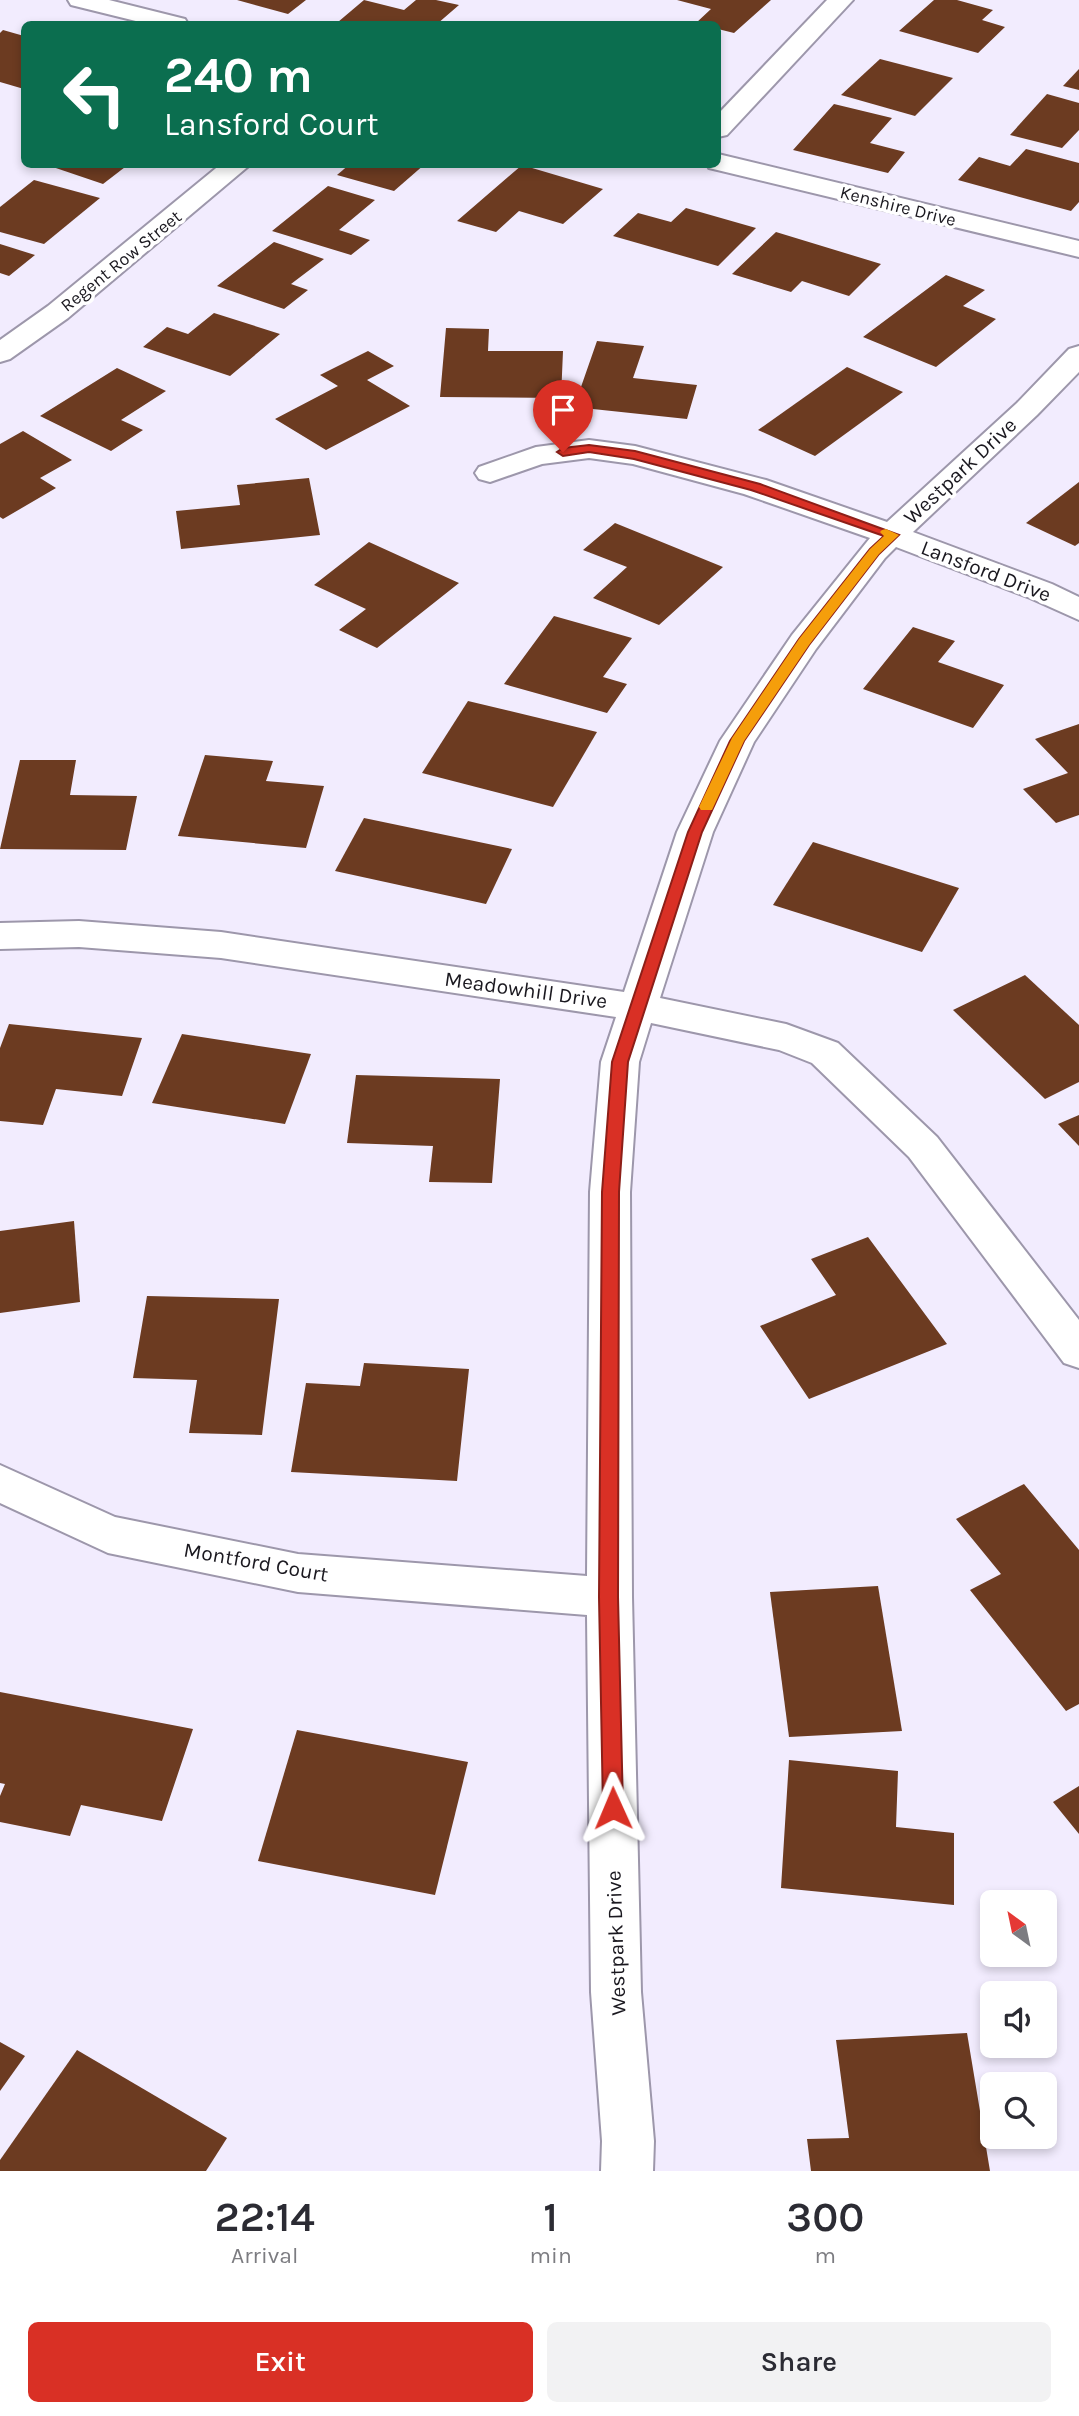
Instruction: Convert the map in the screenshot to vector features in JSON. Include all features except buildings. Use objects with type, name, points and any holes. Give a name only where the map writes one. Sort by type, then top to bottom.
[{"type":"street","points":[[79,0],[164,21]]},
{"type":"street","points":[[721,126],[841,0]]},
{"type":"street","name":"Kenshire Drive","points":[[721,163],[1079,249]]},
{"type":"street","name":"Regent Row Street","points":[[0,353],[58,312],[234,168]]},
{"type":"street","name":"Westpark Drive","points":[[627,2171],[628,2141],[616,1992],[609,1597],[610,1192],[620,1062],[695,832],[737,741],[804,642],[874,551],[1027,408],[1079,355]]},
{"type":"street","name":"Lansford Drive","points":[[490,473],[536,456],[589,449],[624,453],[755,487],[1041,591],[1079,610]]},
{"type":"street","name":"Meadowhill Drive","points":[[0,936],[79,934],[221,945],[638,1007],[786,1038],[825,1053],[923,1147],[1079,1350]]},
{"type":"street","name":"Montford Court","points":[[0,1483],[108,1534],[298,1573],[609,1597]]},
{"type":"slow traffic","points":[[707,807],[737,741],[804,642],[874,551],[892,535],[886,532]]},
{"type":"route","points":[[563,452],[589,449],[635,455],[755,487],[892,535],[874,551],[804,642],[737,741],[695,832],[620,1062],[610,1192],[609,1597],[613,1808]]}]
